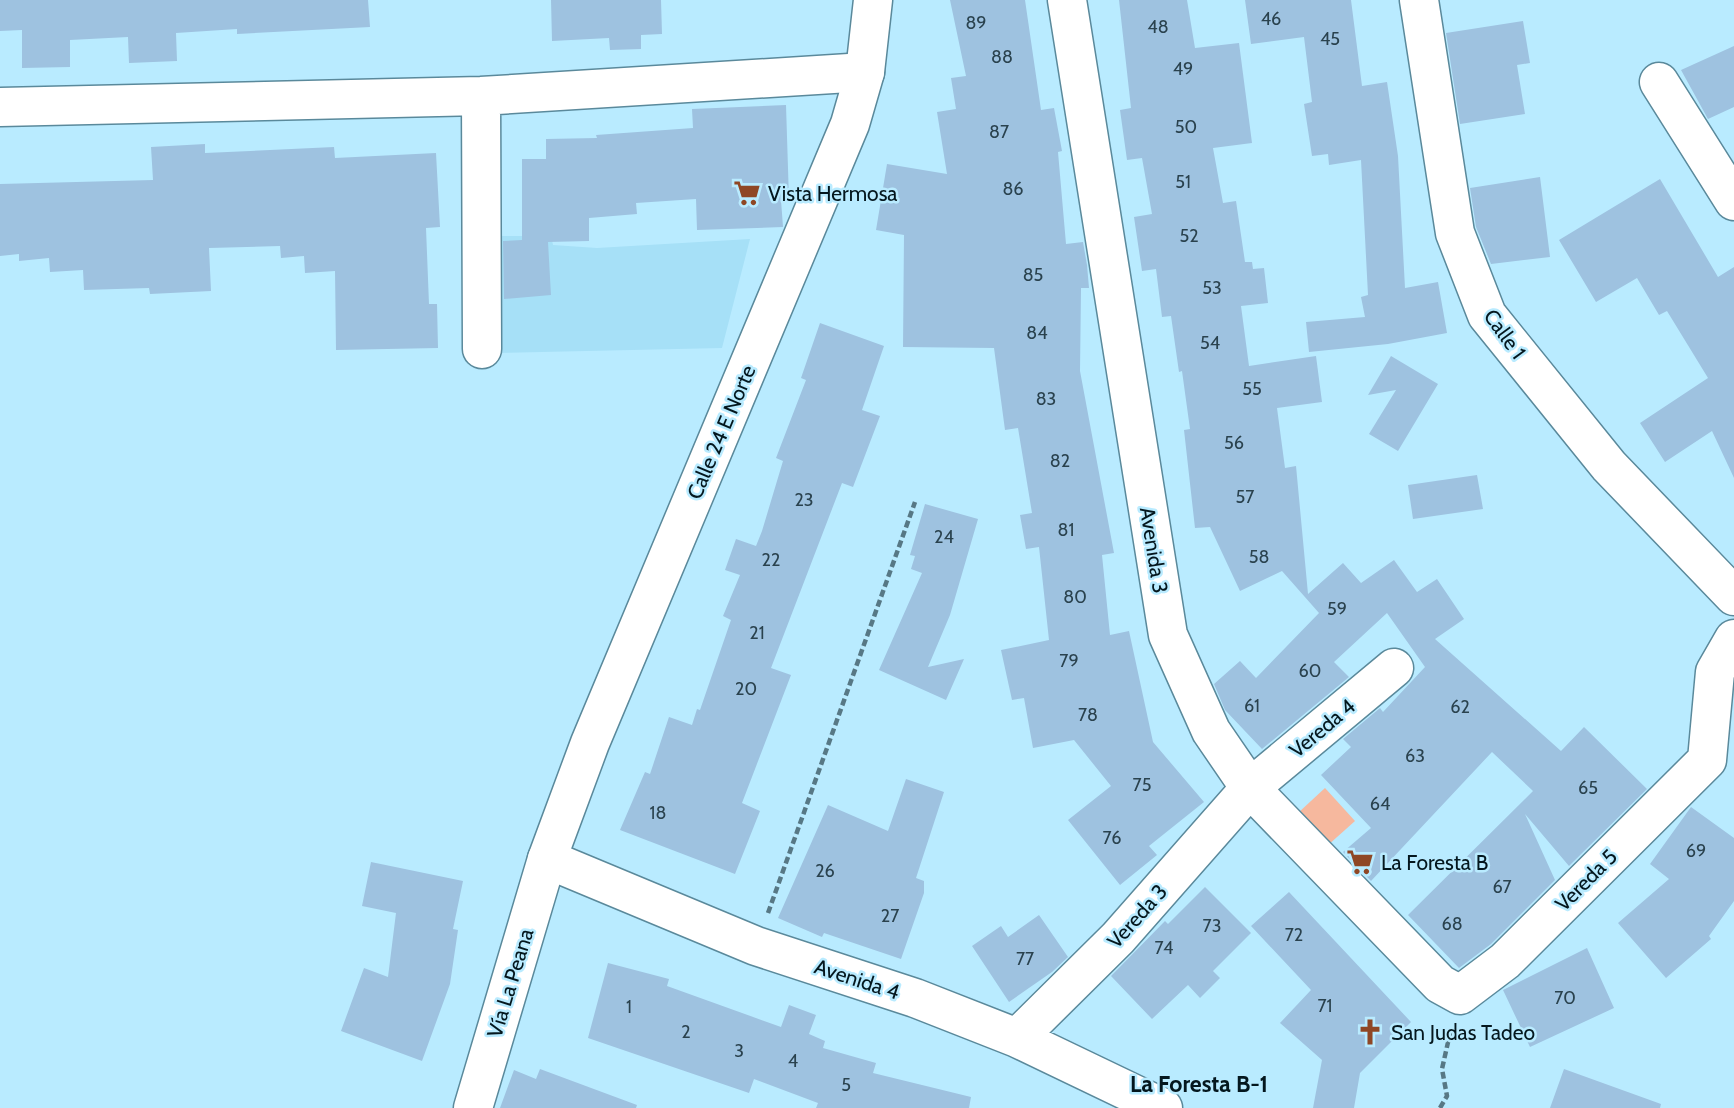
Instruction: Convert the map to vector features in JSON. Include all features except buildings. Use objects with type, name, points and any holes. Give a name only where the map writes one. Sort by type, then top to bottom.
[{"type":"street","name":"Calle 24 E Norte","points":[[547,859],[596,730],[850,124],[865,72],[873,0]]},
{"type":"street","name":"Avenida 3","points":[[1067,0],[1168,635],[1212,731],[1250,788],[1440,984],[1461,995]]},
{"type":"street","name":"Calle 1","points":[[1419,0],[1455,233],[1487,314],[1609,466],[1734,596]]},
{"type":"street","points":[[0,107],[481,96],[865,72]]},
{"type":"street","points":[[1659,82],[1734,201]]},
{"type":"street","points":[[481,96],[482,349]]},
{"type":"street","name":"Vereda 5","points":[[1461,995],[1505,961],[1707,760],[1715,672],[1734,639]]},
{"type":"street","name":"Vereda 4","points":[[1250,788],[1394,668]]},
{"type":"street","name":"Vereda 3","points":[[1017,1038],[1118,938],[1250,788]]},
{"type":"street","name":"Avenida 4","points":[[547,859],[756,946],[915,998],[1017,1038],[1164,1108]]},
{"type":"street","name":"Vía La Peana","points":[[473,1108],[547,859]]},
{"type":"path","points":[[756,946],[915,502]]},
{"type":"path","points":[[1440,1108],[1447,1096],[1442,1069],[1461,995]]},
{"type":"shaded area","points":[[491,236],[551,236],[553,245],[597,248],[750,239],[722,348],[494,353]]},
{"type":"shaded area","points":[[1325,788],[1355,821],[1327,846],[1298,813]]},
{"type":"place","name":"Vista Hermosa","points":[[747,193]]},
{"type":"place","name":"La Foresta B","points":[[1360,862]]},
{"type":"place","name":"San Judas Tadeo","points":[[1370,1032]]},
{"type":"district","name":"La Foresta B-1","points":[[1199,1084]]}]
